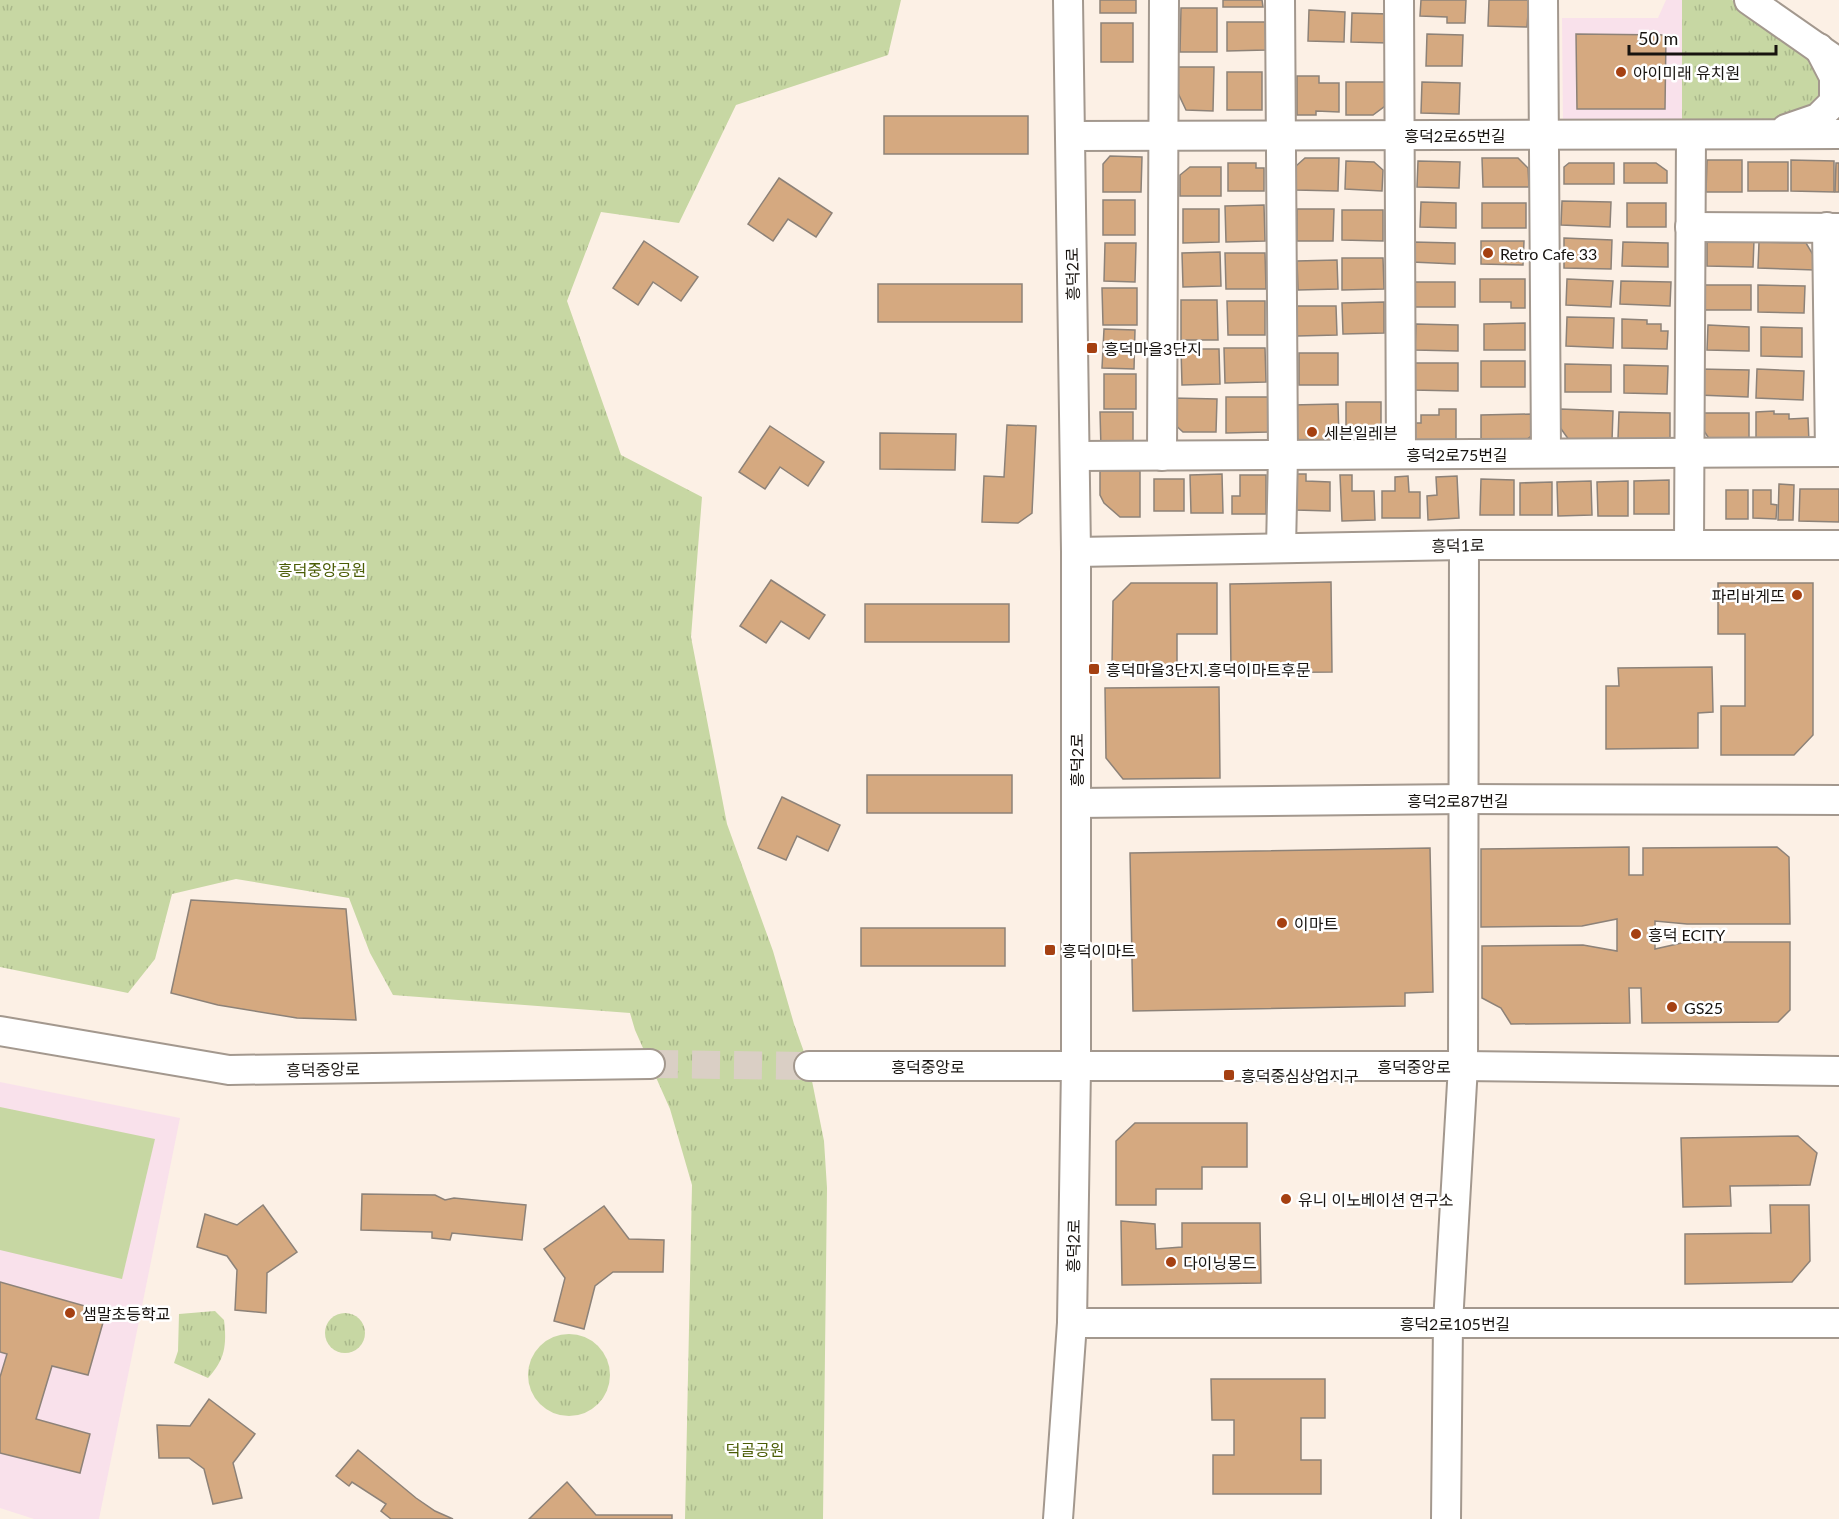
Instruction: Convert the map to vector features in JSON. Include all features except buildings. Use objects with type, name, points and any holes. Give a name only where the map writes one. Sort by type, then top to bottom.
[{"type":"street","name":"흥덕2로","points":[[1058,1519],[1072,1323],[1076,1067],[1076,552],[1068,0]]},
{"type":"street","points":[[1162,456],[1164,0]]},
{"type":"street","points":[[1280,0],[1283,455],[1281,548]]},
{"type":"street","points":[[1399,0],[1401,454]]},
{"type":"street","points":[[1543,0],[1546,453]]},
{"type":"street","points":[[1749,0],[1829,56],[1834,77],[1834,102],[1818,118],[1767,134]]},
{"type":"street","points":[[1767,134],[1830,125],[1839,120]]},
{"type":"street","name":"흥덕2로65번길","points":[[1070,136],[1839,134]]},
{"type":"street","points":[[1689,544],[1691,135]]},
{"type":"street","points":[[1690,227],[1833,228],[1834,452]]},
{"type":"street","name":"흥덕2로75번길","points":[[1075,456],[1834,452]]},
{"type":"street","points":[[1446,1519],[1448,1323],[1463,1066],[1464,545]]},
{"type":"street","name":"흥덕1로","points":[[1076,552],[1464,545],[1839,545]]},
{"type":"street","name":"흥덕2로87번길","points":[[1076,803],[1464,799],[1839,800]]},
{"type":"street","name":"흥덕중앙로","points":[[0,1031],[229,1070],[650,1064]]},
{"type":"street","name":"흥덕중앙로","points":[[809,1066],[1463,1066],[1839,1071]]},
{"type":"street","name":"흥덕2로105번길","points":[[1072,1323],[1839,1323]]},
{"type":"shaded area","points":[[1666,0],[1732,0],[1766,127],[1563,126],[1562,18],[1658,18]]},
{"type":"shaded area","name":"샘말초등학교","points":[[0,1082],[180,1118],[99,1519],[34,1519],[0,1508]]},
{"type":"green space","name":"흥덕중앙공원","points":[[0,0],[901,0],[888,55],[736,105],[679,223],[601,212],[567,301],[621,455],[702,497],[691,637],[727,824],[773,951],[809,1066],[824,1141],[827,1188],[823,1519],[685,1519],[692,1185],[670,1109],[635,1030],[630,1013],[393,995],[370,953],[349,898],[236,879],[172,894],[155,959],[128,993],[0,967]]},
{"type":"green space","points":[[1682,0],[1732,0],[1812,55],[1826,99],[1766,127],[1682,127]]},
{"type":"green space","points":[[0,1107],[155,1139],[122,1279],[0,1250]]},
{"type":"green space","points":[[215,1311],[224,1320],[225,1345],[218,1365],[208,1378],[174,1363],[178,1351],[179,1314]]},
{"type":"green space","points":[[345,1313],[353,1314],[359,1319],[364,1325],[364,1341],[359,1347],[353,1352],[345,1353],[337,1352],[331,1347],[326,1341],[325,1333],[326,1325],[331,1319],[337,1314]]},
{"type":"green space","points":[[569,1334],[585,1337],[598,1346],[607,1359],[610,1375],[607,1391],[598,1404],[585,1413],[569,1416],[553,1413],[540,1404],[531,1391],[528,1375],[531,1359],[540,1346],[553,1337]]},
{"type":"tunnel","points":[[650,1064],[809,1066]]},
{"type":"place","name":"아이미래 유치원","points":[[1621,72]]},
{"type":"place","name":"Retro Cafe 33","points":[[1488,253]]},
{"type":"place","name":"흥덕마을3단지","points":[[1092,348]]},
{"type":"place","name":"세븐일레븐","points":[[1312,432]]},
{"type":"place","name":"파리바게뜨","points":[[1797,595]]},
{"type":"place","name":"흥덕마을3단지.흥덕이마트후문","points":[[1094,669]]},
{"type":"place","name":"이마트","points":[[1282,923]]},
{"type":"place","name":"흥덕 ECITY","points":[[1636,934]]},
{"type":"place","name":"흥덕이마트","points":[[1050,950]]},
{"type":"place","name":"GS25","points":[[1672,1007]]},
{"type":"place","name":"흥덕중심상업지구","points":[[1229,1075]]},
{"type":"place","name":"유니 이노베이션 연구소","points":[[1286,1199]]},
{"type":"place","name":"다이닝몽드","points":[[1171,1262]]},
{"type":"place","name":"샘말초등학교","points":[[70,1313]]},
{"type":"park label","name":"덕골공원","points":[[755,1449]]}]
